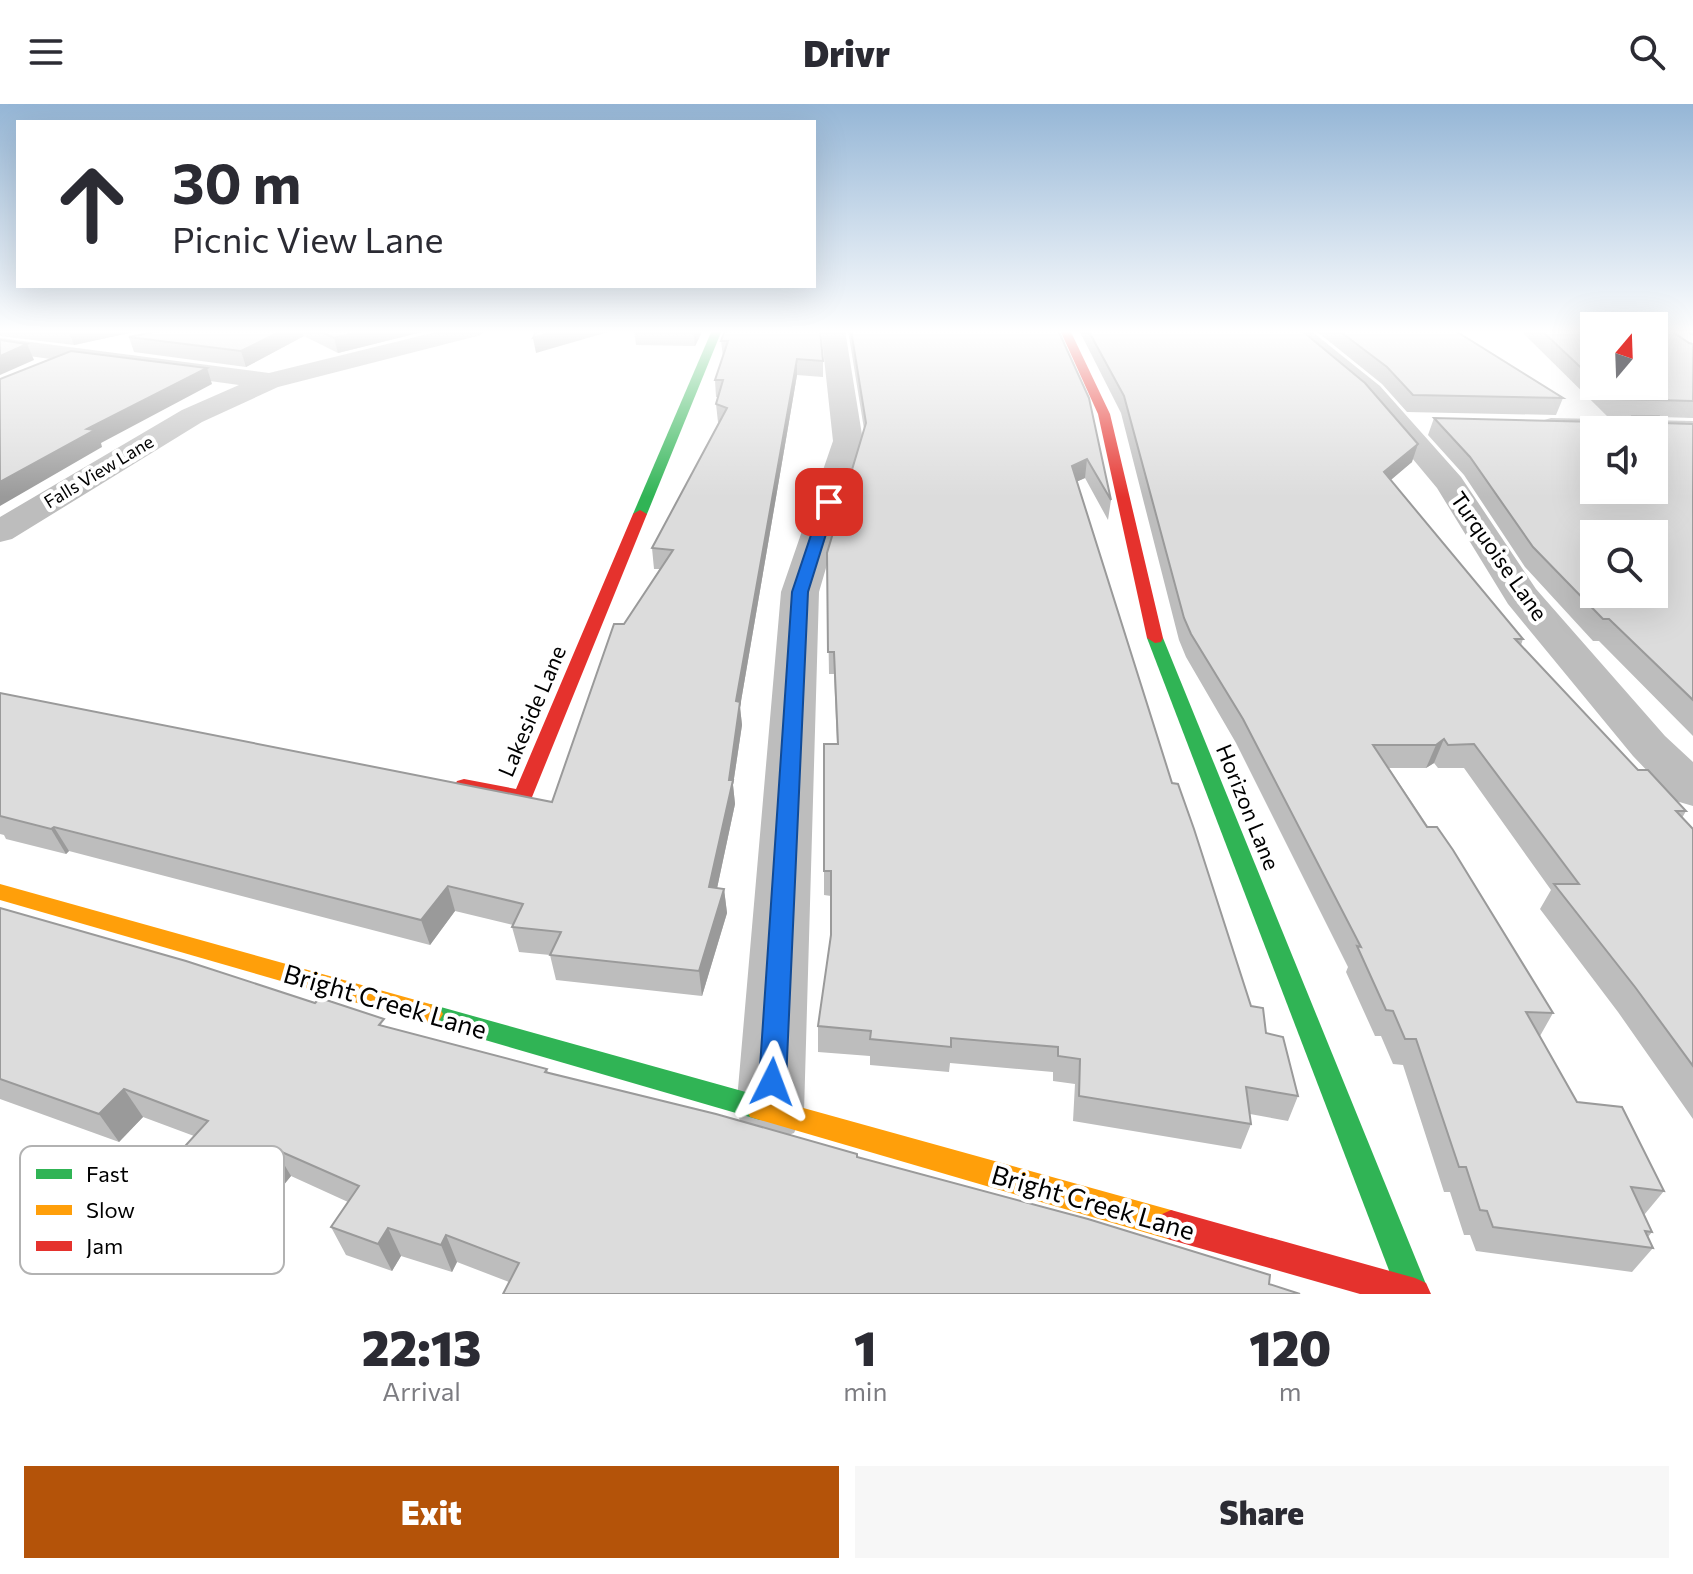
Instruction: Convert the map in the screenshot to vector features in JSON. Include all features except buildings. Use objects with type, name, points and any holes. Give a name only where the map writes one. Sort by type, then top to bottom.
[{"type":"street","name":"Falls View Lane","points":[[0,532],[192,416],[259,386]]},
{"type":"street","name":"Lakeside Lane","points":[[446,782],[523,797],[694,386]]},
{"type":"street","points":[[770,1112],[800,592],[848,441],[841,386]]},
{"type":"street","name":"Horizon Lane","points":[[1091,386],[1104,414],[1156,641],[1415,1294]]},
{"type":"street","name":"Turquoise Lane","points":[[1363,386],[1412,423],[1522,596],[1649,746],[1693,790]]},
{"type":"street","points":[[1522,426],[1693,430]]},
{"type":"street","name":"Bright Creek Lane","points":[[0,892],[1415,1294]]},
{"type":"traffic: fast","points":[[640,514],[694,386]]},
{"type":"traffic: fast","points":[[1155,638],[1414,1294]]},
{"type":"traffic: fast","points":[[430,1014],[760,1108]]},
{"type":"traffic: slow","points":[[0,892],[430,1014]]},
{"type":"traffic: slow","points":[[760,1108],[1171,1225]]},
{"type":"traffic: jam","points":[[1091,386],[1104,414],[1155,638]]},
{"type":"traffic: jam","points":[[464,786],[523,797],[640,514]]},
{"type":"traffic: jam","points":[[1171,1225],[1415,1294]]},
{"type":"route","points":[[772,1082],[800,592],[829,502]]}]
